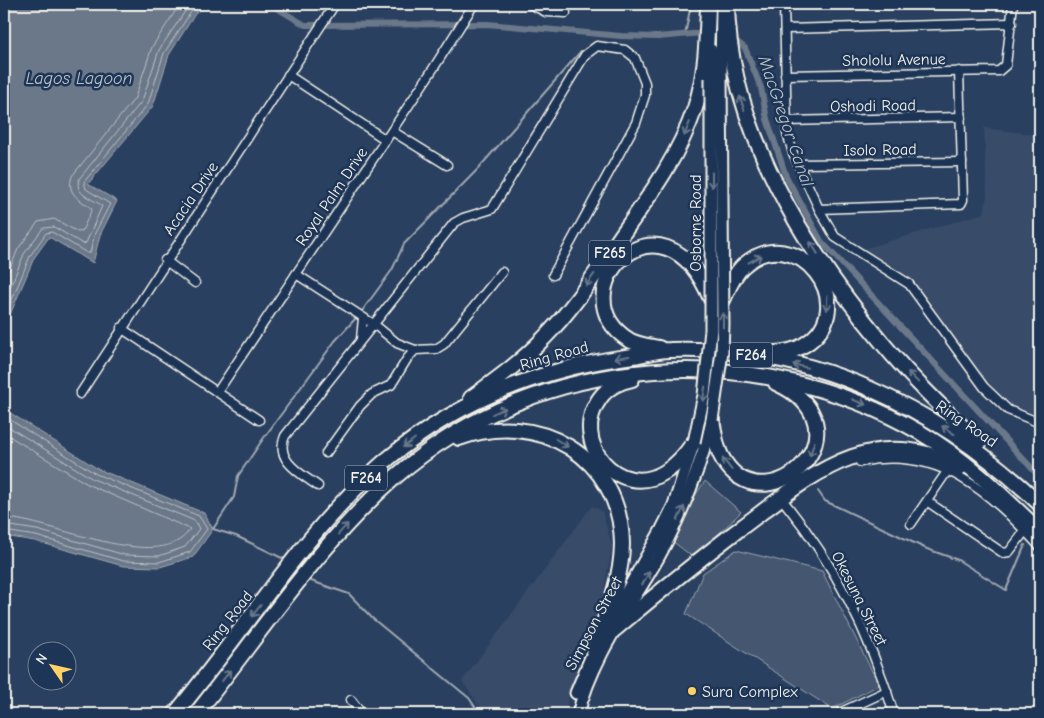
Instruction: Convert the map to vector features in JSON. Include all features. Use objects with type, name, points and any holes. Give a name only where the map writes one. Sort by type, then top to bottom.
[{"type":"highway","points":[[718,11],[717,48],[737,87],[756,141],[782,194],[830,273],[894,357],[1008,474]]},
{"type":"highway","name":"F265","points":[[449,415],[513,367],[545,337],[571,307],[652,193],[687,132],[701,84],[717,48],[718,11]]},
{"type":"highway","points":[[667,350],[638,344],[620,333],[608,315],[603,291],[607,278],[620,260],[641,248],[660,246],[673,250],[691,262],[717,299],[742,267],[753,259],[774,252],[794,255],[805,260],[816,270],[827,292],[828,306],[820,330],[803,346],[786,352],[758,355]]},
{"type":"highway","name":"Ring Road","points":[[175,714],[298,557],[364,481],[386,461],[449,415],[513,386],[543,375],[605,360],[667,350],[712,350],[758,355],[819,370],[882,393],[953,433],[1008,474],[1040,504]]},
{"type":"highway","name":"Ring Road","points":[[196,714],[312,566],[363,507],[396,476],[432,448],[472,423],[532,396],[602,377],[697,368],[798,382],[823,389],[880,411],[946,449],[989,484],[1040,532]]},
{"type":"highway","points":[[657,371],[647,376],[628,380],[613,386],[603,394],[590,416],[590,436],[597,455],[618,474],[634,479],[664,473],[682,459],[694,442]]},
{"type":"highway","name":"F265","points":[[712,420],[716,443],[728,467],[746,479],[768,483],[787,478],[802,466],[813,449],[816,434],[812,412],[800,396],[762,377]]},
{"type":"highway","points":[[432,448],[490,429],[524,429],[555,438],[582,455],[597,472],[615,506],[622,543],[619,569],[595,647]]},
{"type":"highway","points":[[613,633],[657,591],[806,480],[840,461],[877,451],[915,452],[946,460],[989,484]]},
{"type":"main road","points":[[712,4],[718,11]]},
{"type":"main road","name":"Osborne Road","points":[[654,554],[684,506],[695,480],[712,420],[722,352],[717,299],[717,48]]},
{"type":"main road","name":"Osborne Road","points":[[654,554],[674,505],[694,442],[707,377],[717,299]]},
{"type":"main road","points":[[578,714],[595,666],[654,554]]},
{"type":"main road","name":"Simpson Street","points":[[571,714],[585,668],[595,647],[654,554]]},
{"type":"street","name":"Acacia Drive","points":[[80,394],[165,260],[335,4]]},
{"type":"street","name":"Royal Palm Drive","points":[[218,391],[392,131],[474,4]]},
{"type":"street","points":[[530,4],[546,12],[566,14]]},
{"type":"street","points":[[784,4],[786,121],[789,142],[829,229],[842,244],[899,276],[917,292],[973,374],[1008,410],[1040,423]]},
{"type":"street","points":[[785,29],[1012,23],[1013,4]]},
{"type":"street","name":"Shololu Avenue","points":[[785,75],[959,71],[1004,68],[1012,23]]},
{"type":"street","points":[[318,486],[295,470],[288,462],[284,457],[282,444],[361,339],[375,325],[454,223],[462,218],[492,209],[585,55],[597,46],[625,50],[635,58],[645,83],[642,109],[606,181],[553,275]]},
{"type":"street","points":[[819,209],[961,204],[963,200],[959,71]]},
{"type":"street","points":[[288,75],[386,140]]},
{"type":"street","name":"Oshodi Road","points":[[786,121],[961,117]]},
{"type":"street","points":[[392,131],[447,165]]},
{"type":"street","name":"Isolo Road","points":[[799,164],[962,162]]},
{"type":"street","points":[[165,260],[195,283]]},
{"type":"street","points":[[296,274],[375,325],[397,343],[415,350],[436,349],[444,344],[502,272]]},
{"type":"street","points":[[361,339],[363,318]]},
{"type":"street","points":[[121,328],[259,420]]},
{"type":"street","points":[[397,343],[407,359]]},
{"type":"street","points":[[326,453],[360,406],[372,394],[391,385],[407,359],[415,350]]},
{"type":"street","points":[[613,633],[623,631],[653,602],[808,486],[839,468],[871,459],[906,458],[925,461],[948,470],[986,494],[1040,546]]},
{"type":"street","points":[[911,524],[928,502],[948,470]]},
{"type":"street","points":[[928,502],[1003,553],[1009,552],[1025,531]]},
{"type":"street","name":"Okesuna Street","points":[[785,503],[825,557],[852,608],[887,691],[894,714]]},
{"type":"street","points":[[837,714],[887,691]]},
{"type":"street","points":[[350,700],[362,714]]},
{"type":"shaded area","points":[[1040,124],[1040,416],[1005,403],[948,332],[913,279],[868,252],[866,248],[984,213],[987,196],[984,128],[1038,135]]},
{"type":"shaded area","points":[[705,481],[741,512],[694,558],[667,537]]},
{"type":"shaded area","points":[[592,506],[602,511],[612,546],[604,590],[592,636],[575,674],[564,714],[485,714],[462,681]]},
{"type":"shaded area","points":[[736,550],[822,571],[879,685],[832,709],[686,614],[703,573]]},
{"type":"water","name":"Lagos Lagoon","points":[[4,4],[206,4],[195,14],[169,55],[153,106],[88,184],[117,201],[100,235],[93,263],[49,237],[34,258],[4,329]]},
{"type":"water","points":[[4,409],[98,469],[204,513],[213,529],[193,557],[160,567],[123,566],[35,541],[4,536]]},
{"type":"waterway","name":"MacGregor Canal","points":[[270,4],[305,25],[487,24],[621,36],[658,37],[714,32],[731,37],[745,48],[761,88],[767,119],[786,176],[821,241],[1040,477]]},
{"type":"waterway","points":[[685,35],[691,4]]},
{"type":"waterway","points":[[362,311],[392,270],[404,244],[477,170],[581,51]]},
{"type":"waterway","points":[[284,559],[236,536],[213,529],[234,497],[238,476],[263,439],[335,341],[355,319]]},
{"type":"waterway","points":[[818,491],[825,501],[927,549],[958,560],[1006,590],[1025,545]]},
{"type":"waterway","points":[[311,581],[349,594],[372,618],[469,698],[480,714]]},
{"type":"place","name":"Sura Complex","points":[[692,691]]}]
